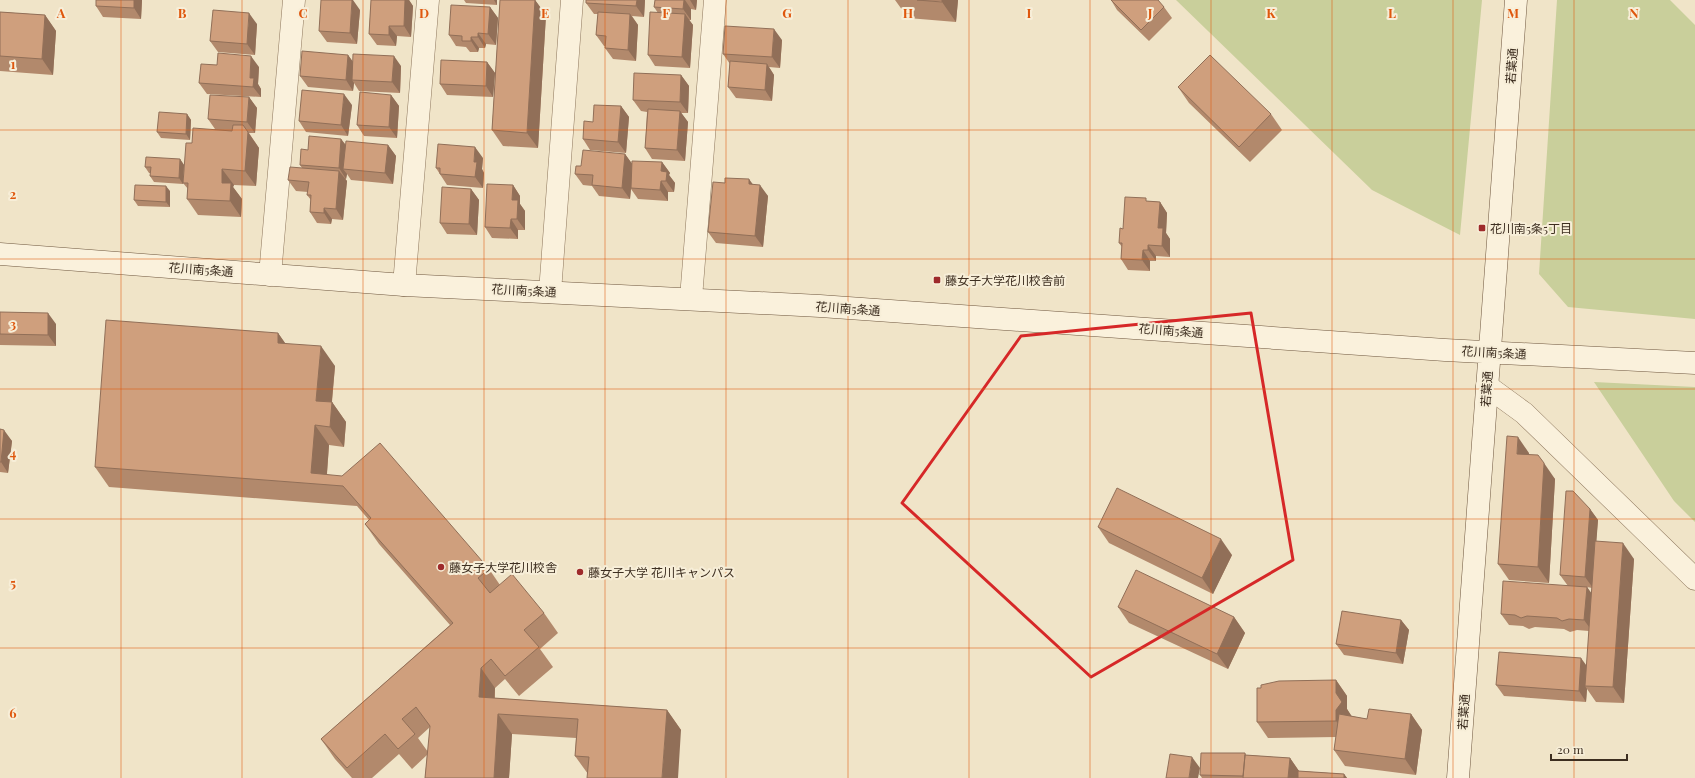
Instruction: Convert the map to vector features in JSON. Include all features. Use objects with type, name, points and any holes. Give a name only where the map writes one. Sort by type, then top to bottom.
[{"type":"street","points":[[270,274],[294,0]]},
{"type":"street","points":[[404,285],[428,0]]},
{"type":"street","points":[[550,292],[572,0]]},
{"type":"street","points":[[691,298],[715,0]]},
{"type":"street","name":"若葉通","points":[[1458,778],[1516,0]]},
{"type":"street","name":"花川南5条通","points":[[0,254],[404,285],[691,298],[828,306],[1490,352],[1695,363]]},
{"type":"street","points":[[1487,386],[1524,413],[1695,579]]},
{"type":"highlighted area","points":[[1251,313],[1293,560],[1091,677],[902,503],[1021,336]]},
{"type":"green space","points":[[1176,0],[1482,0],[1460,235],[1372,190]]},
{"type":"green space","points":[[1557,0],[1670,0],[1695,25],[1695,319],[1568,307],[1539,274]]},
{"type":"green space","points":[[1594,382],[1695,387],[1695,522],[1674,501]]},
{"type":"building","points":[[96,0],[134,0],[134,8],[96,6]]},
{"type":"building","points":[[321,0],[352,0],[350,33],[319,31]]},
{"type":"building","points":[[371,0],[405,0],[404,26],[389,26],[389,35],[369,34]]},
{"type":"building","points":[[500,0],[535,0],[527,133],[492,130]]},
{"type":"building","points":[[586,0],[637,0],[636,6],[586,3]]},
{"type":"building","points":[[655,0],[684,0],[683,9],[654,7]]},
{"type":"building","points":[[917,0],[942,0],[942,2]]},
{"type":"building","points":[[1111,0],[1158,0],[1164,7],[1141,30]]},
{"type":"building","points":[[451,5],[490,7],[488,34],[478,33],[478,37],[471,37],[471,41],[462,41],[462,36],[449,35]]},
{"type":"building","points":[[213,10],[249,13],[247,44],[210,41]]},
{"type":"building","points":[[0,12],[45,15],[42,59],[0,56]]},
{"type":"building","points":[[598,12],[630,14],[628,50],[605,48],[606,36],[596,35]]},
{"type":"building","points":[[650,12],[685,14],[682,57],[648,55]]},
{"type":"building","points":[[725,26],[774,29],[772,57],[723,54]]},
{"type":"building","points":[[302,51],[348,55],[346,80],[300,76]]},
{"type":"building","points":[[218,53],[251,56],[250,78],[254,78],[253,87],[199,83],[201,64],[217,65]]},
{"type":"building","points":[[353,54],[394,56],[392,82],[352,80]]},
{"type":"building","points":[[1210,55],[1271,114],[1239,147],[1178,87]]},
{"type":"building","points":[[441,60],[487,62],[486,86],[440,84]]},
{"type":"building","points":[[730,61],[767,64],[765,90],[728,87]]},
{"type":"building","points":[[634,73],[681,75],[680,102],[633,100]]},
{"type":"building","points":[[302,90],[344,94],[341,125],[299,121]]},
{"type":"building","points":[[360,92],[391,95],[389,127],[357,125]]},
{"type":"building","points":[[210,95],[249,97],[247,122],[208,119]]},
{"type":"building","points":[[594,105],[621,106],[618,142],[583,139],[584,121],[593,122]]},
{"type":"building","points":[[648,109],[680,111],[677,150],[645,148]]},
{"type":"building","points":[[159,112],[187,114],[186,134],[157,132]]},
{"type":"building","points":[[233,125],[243,125],[248,132],[245,171],[222,169],[222,183],[231,183],[230,201],[187,199],[188,183],[183,183],[186,143],[192,143],[193,128],[232,131]]},
{"type":"building","points":[[309,136],[341,139],[339,168],[300,165],[301,149],[308,150]]},
{"type":"building","points":[[346,141],[388,145],[385,173],[343,169]]},
{"type":"building","points":[[438,144],[475,147],[474,162],[477,162],[475,177],[440,174],[440,168],[436,168]]},
{"type":"building","points":[[583,150],[625,154],[622,188],[592,185],[593,175],[575,174],[576,166],[581,166]]},
{"type":"building","points":[[146,157],[180,159],[179,178],[150,176],[151,167],[145,167]]},
{"type":"building","points":[[632,161],[662,162],[661,171],[667,172],[666,181],[661,181],[660,190],[631,188]]},
{"type":"building","points":[[290,167],[339,171],[336,209],[324,208],[324,213],[310,212],[311,195],[307,195],[309,182],[288,180]]},
{"type":"building","points":[[725,178],[749,179],[749,184],[760,185],[755,236],[708,232],[713,182],[725,183]]},
{"type":"building","points":[[487,184],[513,185],[512,200],[518,200],[517,219],[511,219],[510,228],[485,227]]},
{"type":"building","points":[[135,185],[166,186],[166,202],[134,200]]},
{"type":"building","points":[[442,187],[471,189],[469,224],[440,223]]},
{"type":"building","points":[[1125,197],[1146,198],[1146,201],[1160,202],[1158,228],[1163,228],[1162,246],[1148,245],[1148,250],[1143,250],[1142,260],[1121,259],[1122,243],[1119,243],[1120,228],[1123,229]]},
{"type":"building","points":[[0,312],[48,313],[48,335],[0,334]]},
{"type":"building","name":"藤女子大学花川校舎","points":[[106,320],[278,333],[278,343],[321,346],[316,401],[332,402],[330,427],[315,425],[311,473],[342,476],[380,443],[489,569],[478,578],[490,593],[512,574],[544,613],[524,630],[539,647],[505,676],[491,659],[481,668],[479,697],[667,710],[662,778],[587,778],[589,757],[575,756],[578,719],[498,714],[494,778],[425,778],[430,726],[416,707],[402,719],[415,734],[398,749],[385,734],[347,768],[321,739],[453,623],[365,524],[371,518],[343,486],[95,467]]},
{"type":"building","points":[[0,429],[4,430],[1,462],[0,462]]},
{"type":"building","points":[[1507,436],[1518,437],[1517,454],[1538,455],[1544,463],[1538,567],[1498,564]]},
{"type":"building","points":[[1117,488],[1221,539],[1202,578],[1098,527]]},
{"type":"building","points":[[1566,491],[1573,491],[1590,509],[1585,577],[1560,575]]},
{"type":"building","points":[[1595,541],[1623,543],[1613,687],[1585,686]]},
{"type":"building","points":[[1136,570],[1234,617],[1217,654],[1118,607]]},
{"type":"building","points":[[1503,581],[1587,587],[1584,620],[1569,619],[1562,621],[1557,618],[1527,616],[1521,618],[1515,615],[1501,614]]},
{"type":"building","points":[[1342,611],[1401,620],[1396,653],[1336,644]]},
{"type":"building","points":[[1499,652],[1581,658],[1579,691],[1496,685]]},
{"type":"building","points":[[1336,680],[1336,693],[1342,702],[1336,710],[1336,721],[1257,722],[1257,688],[1261,688],[1261,685],[1279,681]]},
{"type":"building","points":[[1369,709],[1411,714],[1405,759],[1334,750],[1339,714],[1367,719]]},
{"type":"building","points":[[1201,753],[1245,753],[1243,776],[1200,775]]},
{"type":"building","points":[[1170,754],[1192,757],[1189,778],[1166,778]]},
{"type":"building","points":[[1245,755],[1290,758],[1288,778],[1243,778]]},
{"type":"building","points":[[1298,771],[1344,774],[1344,778],[1298,778]]},
{"type":"place","name":"花川南5条5丁目","points":[[1482,228]]},
{"type":"place","name":"藤女子大学花川校舎前","points":[[937,280]]},
{"type":"place","name":"藤女子大学花川校舎","points":[[441,567]]},
{"type":"place","name":"藤女子大学 花川キャンパス","points":[[580,572]]}]
